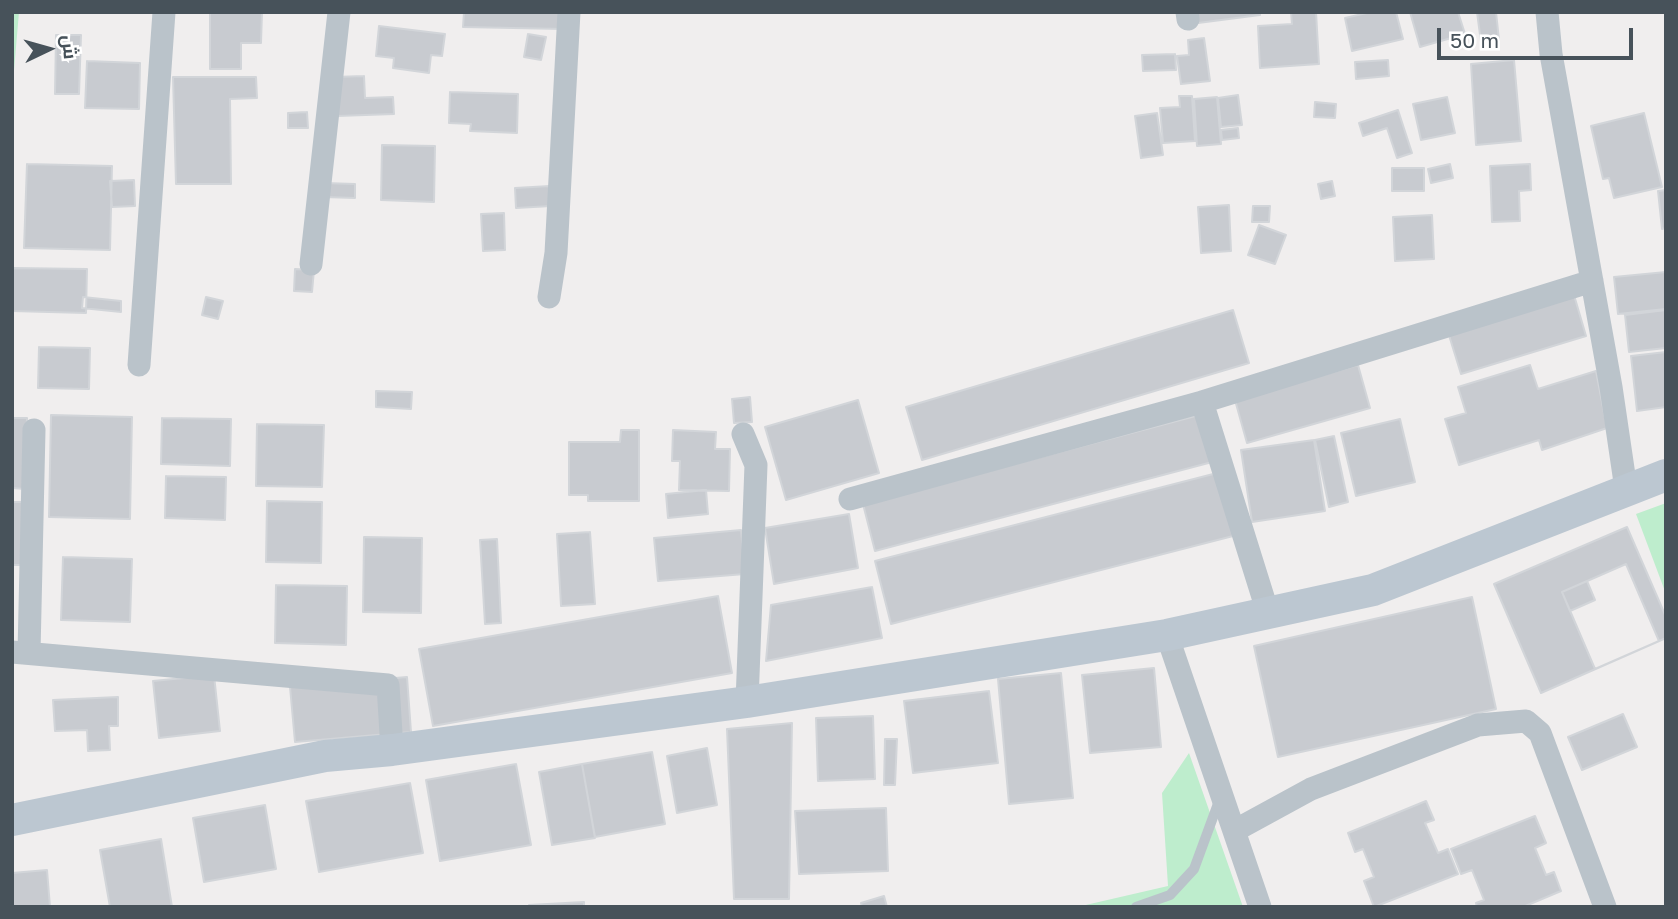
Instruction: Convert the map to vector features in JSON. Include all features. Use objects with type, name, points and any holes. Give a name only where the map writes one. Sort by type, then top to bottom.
[{"type":"main road","points":[[12,820],[325,756],[392,751],[747,702],[1167,635],[1373,590],[1666,475]]},
{"type":"street","points":[[139,365],[164,12]]},
{"type":"street","points":[[311,264],[339,12]]},
{"type":"street","points":[[549,297],[556,253],[569,12]]},
{"type":"street","points":[[1547,12],[1626,489]]},
{"type":"street","points":[[850,499],[1202,402],[1592,281]]},
{"type":"street","points":[[1202,402],[1268,612]]},
{"type":"street","points":[[34,430],[21,652],[388,685],[392,751]]},
{"type":"street","points":[[743,434],[756,465],[747,702]]},
{"type":"street","points":[[1167,635],[1260,907]]},
{"type":"street","points":[[1234,831],[1311,789],[1478,725],[1526,721],[1540,733],[1605,907]]},
{"type":"lane","points":[[1136,907],[1170,895],[1194,869],[1222,795]]},
{"type":"green space","points":[[12,12],[19,12],[12,94]]},
{"type":"green space","points":[[1666,503],[1666,594],[1636,514]]},
{"type":"green space","points":[[1189,753],[1243,907],[1077,907],[1168,886],[1162,793]]},
{"type":"building","points":[[210,12],[262,12],[261,43],[241,43],[241,69],[210,69]]},
{"type":"building","points":[[464,12],[563,12],[563,29],[463,27]]},
{"type":"building","points":[[1197,12],[1260,12],[1260,15],[1198,23]]},
{"type":"building","points":[[1291,12],[1316,12],[1319,64],[1260,68],[1258,26],[1292,24]]},
{"type":"building","points":[[1371,12],[1396,12],[1403,39],[1352,51],[1345,18]]},
{"type":"building","points":[[1410,12],[1458,12],[1465,34],[1420,47]]},
{"type":"building","points":[[1477,12],[1496,12],[1499,40],[1481,42]]},
{"type":"building","points":[[379,26],[445,34],[442,56],[431,55],[429,73],[393,68],[394,58],[376,56]]},
{"type":"building","points":[[528,34],[546,37],[541,60],[524,57]]},
{"type":"building","points":[[56,35],[81,35],[79,94],[55,94]]},
{"type":"building","points":[[1204,38],[1210,81],[1181,84],[1177,56],[1189,55],[1188,40]]},
{"type":"building","points":[[1175,54],[1176,70],[1143,71],[1142,55]]},
{"type":"building","points":[[1388,60],[1389,76],[1356,79],[1355,62]]},
{"type":"building","points":[[1514,60],[1521,141],[1476,145],[1471,64]]},
{"type":"building","points":[[87,61],[140,63],[139,109],[85,108]]},
{"type":"building","points":[[364,76],[365,98],[393,97],[394,114],[337,116],[335,77]]},
{"type":"building","points":[[173,77],[256,77],[257,98],[230,99],[231,184],[176,184]]},
{"type":"building","points":[[450,92],[518,94],[517,133],[470,131],[471,124],[449,123]]},
{"type":"building","points":[[1238,95],[1242,125],[1221,127],[1218,98]]},
{"type":"building","points":[[1179,96],[1192,96],[1195,141],[1163,143],[1160,108],[1180,107]]},
{"type":"building","points":[[1217,97],[1221,144],[1197,146],[1194,99]]},
{"type":"building","points":[[1447,97],[1455,133],[1421,140],[1413,104]]},
{"type":"building","points":[[1315,102],[1336,104],[1335,118],[1314,117]]},
{"type":"building","points":[[1398,110],[1412,153],[1397,158],[1387,128],[1363,136],[1359,123]]},
{"type":"building","points":[[307,112],[308,128],[288,128],[288,113]]},
{"type":"building","points":[[1157,113],[1163,155],[1141,158],[1135,116]]},
{"type":"building","points":[[1644,113],[1662,187],[1614,198],[1609,178],[1603,179],[1591,126]]},
{"type":"building","points":[[1238,128],[1239,138],[1222,140],[1221,130]]},
{"type":"building","points":[[382,145],[435,146],[434,202],[381,200]]},
{"type":"building","points":[[27,164],[112,166],[110,250],[24,248]]},
{"type":"building","points":[[1450,164],[1453,178],[1431,183],[1428,169]]},
{"type":"building","points":[[1530,164],[1531,190],[1519,191],[1520,221],[1492,222],[1490,166]]},
{"type":"building","points":[[1392,168],[1424,168],[1424,191],[1392,191]]},
{"type":"building","points":[[134,180],[135,206],[112,207],[110,181]]},
{"type":"building","points":[[1332,181],[1335,196],[1321,199],[1318,184]]},
{"type":"building","points":[[324,183],[355,184],[355,198],[324,197]]},
{"type":"building","points":[[550,186],[551,206],[516,208],[515,188]]},
{"type":"building","points":[[1666,190],[1666,228],[1662,229],[1658,191]]},
{"type":"building","points":[[1229,205],[1231,251],[1201,253],[1198,207]]},
{"type":"building","points":[[1253,206],[1270,206],[1269,222],[1252,222]]},
{"type":"building","points":[[504,213],[505,250],[483,251],[481,214]]},
{"type":"building","points":[[1432,215],[1434,259],[1395,261],[1393,217]]},
{"type":"building","points":[[1259,225],[1286,235],[1275,264],[1248,255]]},
{"type":"building","points":[[12,268],[87,269],[86,313],[12,311]]},
{"type":"building","points":[[295,269],[314,270],[312,292],[294,291]]},
{"type":"building","points":[[1666,272],[1666,309],[1618,314],[1614,277]]},
{"type":"building","points":[[1574,295],[1586,336],[1461,374],[1448,332]]},
{"type":"building","points":[[83,297],[121,301],[121,312],[82,308]]},
{"type":"building","points":[[206,297],[223,301],[218,319],[202,315]]},
{"type":"building","points":[[1233,310],[1249,363],[922,460],[906,407]]},
{"type":"building","points":[[1666,310],[1666,348],[1629,352],[1625,315]]},
{"type":"building","points":[[39,347],[90,348],[89,389],[38,388]]},
{"type":"building","points":[[1666,352],[1666,407],[1637,411],[1631,356]]},
{"type":"building","points":[[1358,365],[1370,408],[1247,443],[1235,400]]},
{"type":"building","points":[[1530,365],[1538,389],[1596,371],[1607,428],[1542,450],[1539,440],[1459,465],[1445,419],[1466,413],[1458,387]]},
{"type":"building","points":[[376,391],[412,392],[411,409],[376,407]]},
{"type":"building","points":[[750,397],[752,422],[734,423],[732,399]]},
{"type":"building","points":[[858,400],[879,473],[786,500],[765,427]]},
{"type":"building","points":[[1203,414],[1216,461],[875,551],[863,504]]},
{"type":"building","points":[[51,415],[132,417],[130,519],[49,517]]},
{"type":"building","points":[[12,418],[27,418],[25,489],[12,488]]},
{"type":"building","points":[[162,418],[231,419],[230,466],[161,464]]},
{"type":"building","points":[[1400,419],[1415,482],[1356,496],[1341,433]]},
{"type":"building","points":[[257,424],[324,425],[322,487],[256,486]]},
{"type":"building","points":[[621,430],[639,430],[639,501],[588,501],[588,495],[569,495],[569,442],[620,442]]},
{"type":"building","points":[[673,430],[716,432],[715,449],[730,449],[729,491],[679,490],[680,461],[672,461]]},
{"type":"building","points":[[1334,436],[1348,502],[1329,507],[1315,440]]},
{"type":"building","points":[[1314,440],[1325,511],[1252,522],[1241,450]]},
{"type":"building","points":[[1221,472],[1237,535],[891,624],[875,561]]},
{"type":"building","points":[[166,476],[226,477],[225,520],[165,518]]},
{"type":"building","points":[[706,490],[708,514],[668,518],[666,494]]},
{"type":"building","points":[[267,501],[322,502],[321,563],[266,562]]},
{"type":"building","points":[[12,502],[29,502],[28,565],[12,565]]},
{"type":"building","points":[[849,514],[858,568],[774,584],[765,528]]},
{"type":"building","points":[[1627,527],[1666,617],[1666,638],[1541,693],[1494,584]]},
{"type":"building","points":[[741,530],[745,574],[658,581],[654,538]]},
{"type":"building","points":[[590,532],[595,604],[561,606],[557,534]]},
{"type":"building","points":[[364,537],[422,538],[421,613],[363,612]]},
{"type":"building","points":[[497,539],[501,623],[485,624],[480,540]]},
{"type":"building","points":[[63,557],[132,559],[130,622],[61,620]]},
{"type":"building","points":[[1626,564],[1659,641],[1595,669],[1562,592]]},
{"type":"building","points":[[1587,581],[1595,600],[1570,611],[1562,592]]},
{"type":"building","points":[[276,585],[347,586],[346,645],[275,643]]},
{"type":"building","points":[[872,587],[882,638],[766,661],[771,605]]},
{"type":"building","points":[[718,596],[732,673],[433,726],[419,649]]},
{"type":"building","points":[[1472,597],[1496,709],[1278,757],[1254,646]]},
{"type":"building","points":[[1154,668],[1161,747],[1090,753],[1082,675]]},
{"type":"building","points":[[1061,673],[1073,798],[1009,804],[998,679]]},
{"type":"building","points":[[214,675],[220,731],[159,738],[153,681]]},
{"type":"building","points":[[407,677],[411,732],[295,742],[290,687]]},
{"type":"building","points":[[989,691],[998,763],[913,773],[904,701]]},
{"type":"building","points":[[118,697],[118,726],[109,726],[110,750],[88,751],[87,730],[55,731],[53,700]]},
{"type":"building","points":[[1623,714],[1637,747],[1582,770],[1568,737]]},
{"type":"building","points":[[873,716],[875,779],[818,781],[816,718]]},
{"type":"building","points":[[792,723],[789,899],[734,899],[727,729]]},
{"type":"building","points":[[885,739],[897,739],[895,785],[884,785]]},
{"type":"building","points":[[707,748],[717,805],[677,813],[667,756]]},
{"type":"building","points":[[652,752],[665,824],[595,837],[582,764]]},
{"type":"building","points":[[516,764],[531,845],[440,861],[426,780]]},
{"type":"building","points":[[582,764],[595,838],[552,845],[539,772]]},
{"type":"building","points":[[410,783],[423,853],[319,872],[306,801]]},
{"type":"building","points":[[1426,801],[1434,820],[1425,823],[1438,853],[1448,849],[1458,874],[1374,907],[1364,881],[1374,877],[1363,849],[1355,852],[1348,833]]},
{"type":"building","points":[[265,805],[276,869],[204,882],[193,818]]},
{"type":"building","points":[[886,808],[888,871],[799,874],[795,811]]},
{"type":"building","points":[[1535,816],[1546,843],[1535,848],[1546,875],[1554,872],[1561,891],[1523,907],[1477,907],[1476,903],[1484,900],[1472,870],[1461,874],[1451,849]]},
{"type":"building","points":[[161,839],[172,907],[110,907],[100,850]]},
{"type":"building","points":[[47,870],[50,907],[12,907],[12,873]]},
{"type":"building","points":[[884,896],[887,907],[862,907],[861,903]]},
{"type":"building","points":[[584,902],[584,907],[529,907],[529,905]]}]
